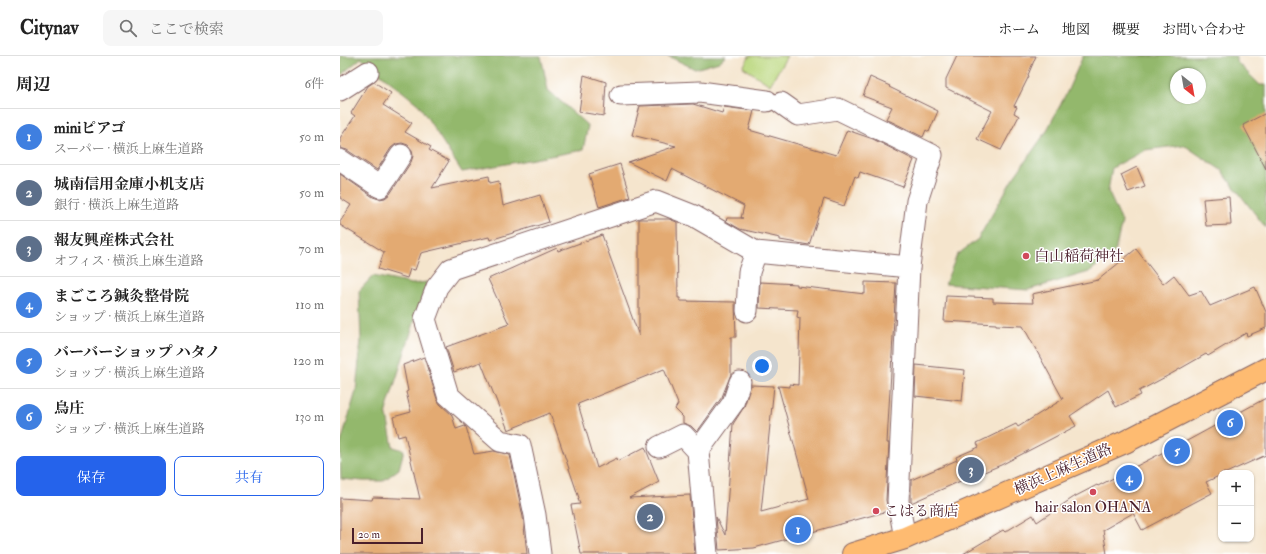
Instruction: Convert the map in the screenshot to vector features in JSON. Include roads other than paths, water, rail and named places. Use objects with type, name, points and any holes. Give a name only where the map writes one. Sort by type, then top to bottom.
[{"type":"main road","name":"横浜上麻生道路","points":[[853,554],[905,538],[1125,442],[1266,369]]},
{"type":"street","points":[[340,90],[368,72]]},
{"type":"street","points":[[621,96],[700,92],[774,102],[798,115],[838,109],[932,155],[917,201],[909,267],[898,501],[905,538]]},
{"type":"street","points":[[340,160],[380,186],[401,155]]},
{"type":"street","points":[[540,554],[535,515],[520,445],[500,441],[448,396],[425,319],[437,287],[451,269],[653,196],[694,216],[756,252],[909,267]]},
{"type":"street","points":[[747,311],[749,272],[756,252]]},
{"type":"street","points":[[698,451],[733,403],[740,382]]},
{"type":"street","points":[[660,447],[683,435],[698,451],[706,554]]},
{"type":"place","name":"白山稲荷神社","points":[[1026,256]]},
{"type":"place","name":"鳥庄","points":[[1230,423]]},
{"type":"place","name":"バーバーショップ ハタノ","points":[[1177,451]]},
{"type":"place","name":"報友興産株式会社","points":[[971,470]]},
{"type":"place","name":"まごころ鍼灸整骨院","points":[[1129,478]]},
{"type":"place","name":"hair salon OHANA","points":[[1093,492]]},
{"type":"place","name":"こはる商店","points":[[876,511]]},
{"type":"place","name":"城南信用金庫小机支店","points":[[650,517]]},
{"type":"place","name":"miniピアゴ","points":[[798,530]]}]
